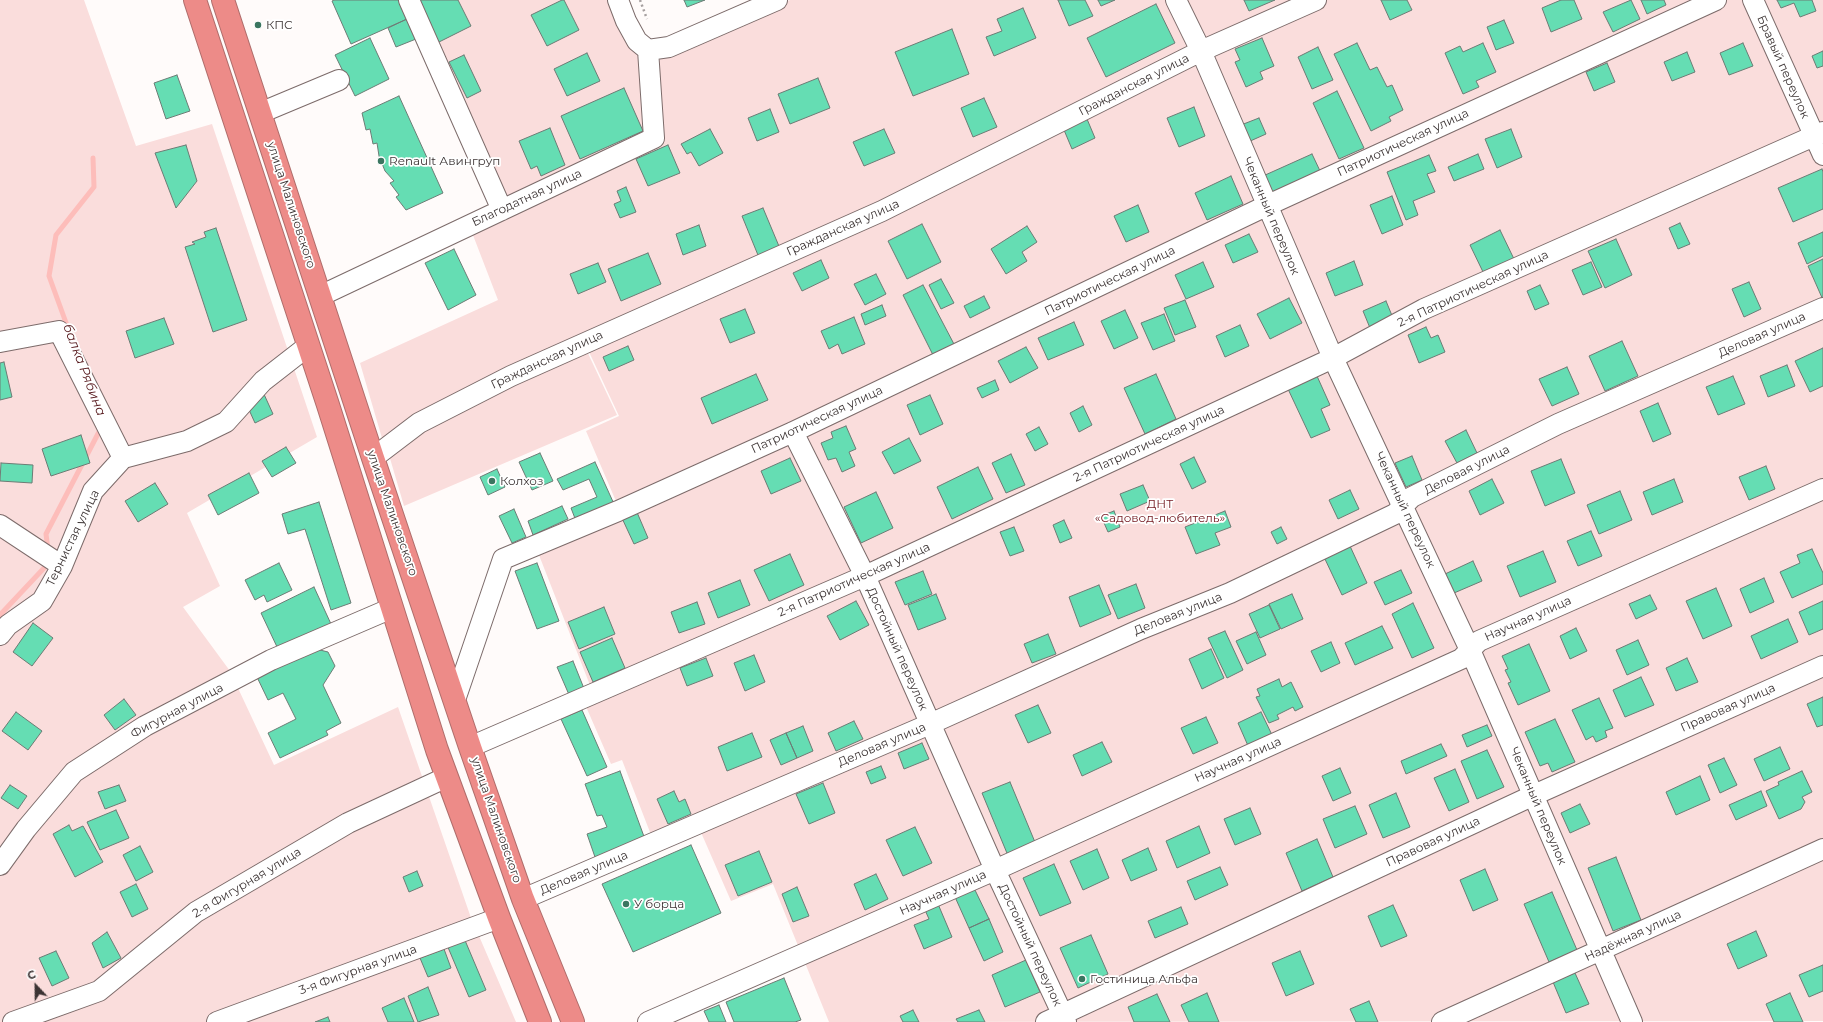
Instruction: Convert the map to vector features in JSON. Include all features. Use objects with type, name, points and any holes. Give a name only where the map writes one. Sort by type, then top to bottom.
[{"type":"highway","points":[[195,0],[447,777],[499,918],[540,1022]]},
{"type":"highway","name":"улица Малиновского","points":[[223,0],[373,458],[470,747],[523,899],[573,1022]]},
{"type":"street","points":[[409,0],[502,210]]},
{"type":"street","points":[[618,0],[626,22],[637,41],[648,50],[669,47],[777,0]]},
{"type":"street","name":"Чеканный переулок","points":[[1176,0],[1200,51],[1333,358],[1470,650],[1534,795],[1600,952],[1632,1022]]},
{"type":"street","name":"Гражданская улица","points":[[373,458],[418,423],[511,376],[882,211],[1200,51],[1316,0]]},
{"type":"street","name":"Патриотическая улица","points":[[455,700],[503,559],[618,511],[794,432],[1266,206],[1716,0]]},
{"type":"street","name":"Бравый переулок","points":[[1753,0],[1819,134],[1823,156]]},
{"type":"street","name":"Благодатная улица","points":[[320,296],[654,138],[648,50]]},
{"type":"street","points":[[260,113],[339,80]]},
{"type":"street","name":"2-я Патриотическая улица","points":[[470,747],[865,576],[1333,358],[1424,309],[1819,134]]},
{"type":"street","name":"Деловая улица","points":[[523,899],[930,724],[1141,629],[1230,593],[1395,514],[1412,497],[1558,424],[1823,308]]},
{"type":"street","points":[[0,342],[59,331],[123,458],[187,441],[226,422],[263,380],[308,346]]},
{"type":"street","name":"Достойный переулок","points":[[794,432],[865,576],[995,870],[1058,1019]]},
{"type":"street","name":"Тернистая улица","points":[[0,635],[8,625],[42,601],[62,566],[93,491],[123,458]]},
{"type":"street","name":"Научная улица","points":[[648,1022],[995,870],[1461,659],[1480,641],[1823,489]]},
{"type":"street","points":[[0,525],[62,566]]},
{"type":"street","name":"Фигурная улица","points":[[0,865],[26,829],[74,772],[144,726],[271,660],[392,608]]},
{"type":"street","name":"Правовая улица","points":[[1058,1019],[1534,795],[1823,666]]},
{"type":"street","name":"2-я Фигурная улица","points":[[13,1022],[99,991],[196,912],[348,823],[447,777]]},
{"type":"street","name":"Надёжная улица","points":[[1442,1022],[1600,952],[1823,848]]},
{"type":"street","name":"3-я Фигурная улица","points":[[217,1022],[499,918]]},
{"type":"path","points":[[640,0],[648,20]]},
{"type":"green space","points":[[0,0],[84,0],[136,146],[212,124],[317,437],[187,513],[220,586],[183,607],[230,671],[274,765],[398,707],[470,915],[516,1022],[0,1022]]},
{"type":"green space","name":"ДНТ «Садовод-любитель»","points":[[415,0],[620,0],[644,61],[790,0],[1823,0],[1823,1021],[829,1022],[773,884],[731,901],[696,821],[653,840],[622,760],[611,764],[584,702],[595,698],[537,550],[621,513],[586,431],[619,416],[583,339],[384,445],[360,363],[498,300],[471,230],[510,212]]},
{"type":"green space","points":[[585,347],[617,415],[404,506],[389,455],[425,424]]},
{"type":"building","points":[[399,0],[407,19],[351,44],[332,1]]},
{"type":"building","points":[[417,0],[458,0],[471,26],[437,43]]},
{"type":"building","points":[[564,0],[579,30],[547,46],[531,15]]},
{"type":"building","points":[[684,0],[705,0],[687,7]]},
{"type":"building","points":[[1058,0],[1085,0],[1093,16],[1069,26]]},
{"type":"building","points":[[1098,0],[1115,0],[1101,6]]},
{"type":"building","points":[[1244,0],[1275,0],[1249,11]]},
{"type":"building","points":[[1381,0],[1407,0],[1412,10],[1390,20]]},
{"type":"building","points":[[1561,0],[1574,0],[1582,19],[1551,32],[1542,8]]},
{"type":"building","points":[[1631,0],[1640,19],[1613,32],[1603,12]]},
{"type":"building","points":[[1641,0],[1664,0],[1666,5],[1647,14]]},
{"type":"building","points":[[1777,0],[1812,0],[1816,11],[1800,17],[1794,3],[1781,8]]},
{"type":"building","points":[[1156,4],[1175,43],[1106,77],[1087,38]]},
{"type":"building","points":[[1023,8],[1036,38],[994,56],[986,37],[1002,31],[997,19]]},
{"type":"building","points":[[407,19],[416,39],[396,47],[388,28]]},
{"type":"building","points":[[1504,20],[1514,43],[1496,50],[1487,27]]},
{"type":"building","points":[[952,29],[969,74],[913,96],[895,52]]},
{"type":"building","points":[[370,38],[389,79],[355,96],[335,55]]},
{"type":"building","points":[[1262,38],[1274,66],[1260,72],[1263,79],[1246,87],[1235,62],[1240,60],[1235,49]]},
{"type":"building","points":[[1357,43],[1370,70],[1377,67],[1387,87],[1392,85],[1403,110],[1389,117],[1391,121],[1371,131],[1334,54]]},
{"type":"building","points":[[1483,43],[1496,72],[1476,81],[1479,87],[1463,94],[1445,53],[1460,46],[1463,52]]},
{"type":"building","points":[[1743,43],[1753,66],[1729,75],[1720,53]]},
{"type":"building","points":[[1318,47],[1333,80],[1312,89],[1298,57]]},
{"type":"building","points":[[1823,51],[1823,66],[1817,68],[1812,56]]},
{"type":"building","points":[[1687,52],[1695,72],[1672,81],[1664,62]]},
{"type":"building","points":[[587,53],[600,81],[567,96],[554,69]]},
{"type":"building","points":[[464,55],[481,91],[467,98],[449,62]]},
{"type":"building","points":[[1607,63],[1615,82],[1594,91],[1586,72]]},
{"type":"building","points":[[177,75],[190,111],[166,119],[154,83]]},
{"type":"building","points":[[818,78],[830,108],[790,124],[778,94]]},
{"type":"building","points":[[624,88],[643,131],[580,159],[561,116]]},
{"type":"building","points":[[1337,91],[1364,148],[1339,159],[1313,103]]},
{"type":"building","points":[[399,96],[443,193],[406,210],[396,197],[399,195],[390,183],[394,181],[385,171],[379,156],[377,143],[373,144],[370,129],[366,130],[362,113]]},
{"type":"building","points":[[984,98],[997,127],[973,137],[961,108]]},
{"type":"building","points":[[1194,107],[1205,136],[1179,147],[1167,118]]},
{"type":"building","points":[[770,109],[779,132],[757,141],[748,118]]},
{"type":"building","points":[[1259,118],[1266,134],[1248,142],[1241,125]]},
{"type":"building","points":[[1087,119],[1095,138],[1072,149],[1064,130]]},
{"type":"building","points":[[550,128],[565,165],[541,176],[537,166],[531,169],[519,141]]},
{"type":"building","points":[[710,129],[723,153],[699,166],[691,152],[687,154],[681,144]]},
{"type":"building","points":[[884,129],[895,153],[864,166],[853,142]]},
{"type":"building","points":[[1511,129],[1522,157],[1497,168],[1485,139]]},
{"type":"building","points":[[186,145],[197,181],[176,208],[155,153]]},
{"type":"building","points":[[668,145],[680,173],[648,186],[636,159]]},
{"type":"building","points":[[1312,154],[1321,173],[1271,195],[1263,176]]},
{"type":"building","points":[[1478,154],[1484,169],[1454,181],[1448,167]]},
{"type":"building","points":[[1429,155],[1436,171],[1427,174],[1435,192],[1413,201],[1418,215],[1406,220],[1387,172]]},
{"type":"building","points":[[1822,169],[1823,209],[1793,222],[1778,188]]},
{"type":"building","points":[[1231,176],[1243,204],[1207,220],[1195,193]]},
{"type":"building","points":[[626,187],[636,212],[620,218],[614,204],[621,201],[617,191]]},
{"type":"building","points":[[1392,196],[1403,225],[1382,234],[1370,205]]},
{"type":"building","points":[[1138,205],[1149,232],[1126,242],[1114,216]]},
{"type":"building","points":[[763,208],[781,251],[760,260],[742,216]]},
{"type":"building","points":[[1680,223],[1690,244],[1678,249],[1669,228]]},
{"type":"building","points":[[922,224],[941,262],[907,279],[888,241]]},
{"type":"building","points":[[699,225],[706,246],[683,255],[676,234]]},
{"type":"building","points":[[1027,226],[1037,242],[1022,252],[1027,261],[1006,274],[991,249]]},
{"type":"building","points":[[216,228],[247,320],[213,332],[185,247],[195,244],[192,242],[206,237],[204,232]]},
{"type":"building","points":[[1500,230],[1514,259],[1484,274],[1470,245]]},
{"type":"building","points":[[1823,232],[1823,256],[1807,264],[1798,243]]},
{"type":"building","points":[[1249,234],[1258,252],[1233,263],[1225,245]]},
{"type":"building","points":[[1616,239],[1632,275],[1605,288],[1588,251]]},
{"type":"building","points":[[454,249],[476,295],[448,310],[425,263]]},
{"type":"building","points":[[648,253],[661,284],[621,301],[608,269]]},
{"type":"building","points":[[1823,259],[1823,300],[1808,266]]},
{"type":"building","points":[[821,260],[829,278],[802,291],[793,273]]},
{"type":"building","points":[[1354,261],[1363,285],[1335,296],[1326,273]]},
{"type":"building","points":[[1203,262],[1214,287],[1186,299],[1175,275]]},
{"type":"building","points":[[1591,262],[1602,287],[1583,295],[1572,270]]},
{"type":"building","points":[[598,263],[606,282],[578,294],[570,274]]},
{"type":"building","points":[[876,274],[886,294],[865,305],[854,284]]},
{"type":"building","points":[[941,279],[954,303],[941,309],[929,285]]},
{"type":"building","points":[[1749,282],[1761,309],[1744,317],[1732,289]]},
{"type":"building","points":[[923,285],[955,346],[934,357],[903,295]]},
{"type":"building","points":[[1540,285],[1549,304],[1535,310],[1527,291]]},
{"type":"building","points":[[984,296],[990,308],[970,318],[964,306]]},
{"type":"building","points":[[1289,298],[1302,323],[1270,339],[1257,314]]},
{"type":"building","points":[[1185,300],[1196,327],[1175,335],[1164,308]]},
{"type":"building","points":[[1386,301],[1393,318],[1370,328],[1363,311]]},
{"type":"building","points":[[882,305],[886,316],[865,325],[861,314]]},
{"type":"building","points":[[745,309],[755,333],[730,343],[720,319]]},
{"type":"building","points":[[1125,310],[1138,338],[1114,349],[1101,321]]},
{"type":"building","points":[[1164,314],[1175,341],[1153,350],[1141,323]]},
{"type":"building","points":[[854,317],[865,344],[842,354],[838,344],[829,349],[821,331]]},
{"type":"building","points":[[164,318],[174,344],[135,358],[126,331]]},
{"type":"building","points":[[1074,322],[1084,345],[1048,360],[1038,338]]},
{"type":"building","points":[[1240,325],[1249,346],[1225,357],[1216,336]]},
{"type":"building","points":[[1426,327],[1431,338],[1438,335],[1445,352],[1419,363],[1408,335]]},
{"type":"building","points":[[1622,341],[1638,376],[1605,391],[1589,356]]},
{"type":"building","points":[[628,346],[634,360],[609,371],[603,357]]},
{"type":"building","points":[[1026,347],[1038,368],[1010,383],[998,361]]},
{"type":"building","points":[[1823,348],[1823,386],[1810,392],[1795,361]]},
{"type":"building","points":[[4,362],[12,397],[0,400],[0,363]]},
{"type":"building","points":[[1787,365],[1795,386],[1768,397],[1760,376]]},
{"type":"building","points":[[1567,367],[1579,394],[1552,406],[1539,379]]},
{"type":"building","points":[[756,374],[768,400],[712,424],[701,398]]},
{"type":"building","points":[[1156,374],[1176,419],[1145,434],[1124,388]]},
{"type":"building","points":[[1317,376],[1330,405],[1321,409],[1330,430],[1311,438],[1288,389]]},
{"type":"building","points":[[1733,376],[1745,404],[1718,415],[1706,387]]},
{"type":"building","points":[[995,380],[999,390],[982,398],[977,388]]},
{"type":"building","points":[[263,392],[273,414],[255,423],[245,401]]},
{"type":"building","points":[[930,395],[943,424],[920,435],[907,405]]},
{"type":"building","points":[[1658,403],[1671,434],[1653,442],[1640,411]]},
{"type":"building","points":[[1083,406],[1092,425],[1079,432],[1070,413]]},
{"type":"building","points":[[846,426],[856,449],[849,452],[855,466],[842,472],[836,458],[828,460],[821,443],[833,438],[831,432]]},
{"type":"building","points":[[1039,427],[1048,444],[1035,451],[1026,434]]},
{"type":"building","points":[[1466,430],[1477,453],[1457,463],[1445,441]]},
{"type":"building","points":[[81,435],[90,463],[51,476],[42,449]]},
{"type":"building","points":[[909,438],[921,461],[894,474],[882,452]]},
{"type":"building","points":[[286,447],[296,463],[272,477],[262,461]]},
{"type":"building","points":[[540,453],[553,481],[532,490],[519,462]]},
{"type":"building","points":[[1011,454],[1025,485],[1006,493],[992,463]]},
{"type":"building","points":[[1412,456],[1422,480],[1406,487],[1395,463]]},
{"type":"building","points":[[1194,457],[1206,482],[1192,489],[1180,464]]},
{"type":"building","points":[[790,458],[801,481],[771,494],[761,471]]},
{"type":"building","points":[[1561,459],[1575,493],[1545,506],[1531,471]]},
{"type":"building","points":[[595,462],[614,504],[576,521],[571,508],[597,497],[589,479],[563,490],[557,479]]},
{"type":"building","points":[[1,463],[33,465],[32,483],[0,481]]},
{"type":"building","points":[[1766,466],[1775,489],[1749,500],[1739,477]]},
{"type":"building","points":[[978,467],[993,499],[952,519],[937,487]]},
{"type":"building","points":[[497,469],[505,487],[488,495],[480,477]]},
{"type":"building","points":[[249,473],[259,493],[218,515],[208,495]]},
{"type":"building","points":[[1492,479],[1504,503],[1480,515],[1469,491]]},
{"type":"building","points":[[1674,479],[1683,502],[1652,515],[1643,492]]},
{"type":"building","points":[[155,483],[168,504],[138,522],[125,501]]},
{"type":"building","points":[[1143,485],[1150,501],[1127,511],[1120,494]]},
{"type":"building","points":[[1350,490],[1359,509],[1338,519],[1329,500]]},
{"type":"building","points":[[1620,491],[1632,520],[1599,534],[1587,505]]},
{"type":"building","points":[[876,492],[893,528],[861,543],[844,507]]},
{"type":"building","points":[[319,502],[351,603],[331,610],[305,529],[288,534],[282,514]]},
{"type":"building","points":[[562,506],[568,519],[533,535],[528,521]]},
{"type":"building","points":[[514,509],[526,537],[512,543],[499,516]]},
{"type":"building","points":[[636,510],[648,538],[634,544],[621,516]]},
{"type":"building","points":[[1114,511],[1120,527],[1108,532],[1101,516]]},
{"type":"building","points":[[1225,511],[1231,527],[1215,533],[1220,545],[1196,554],[1185,527]]},
{"type":"building","points":[[1064,520],[1072,538],[1060,543],[1053,525]]},
{"type":"building","points":[[1014,527],[1024,551],[1010,556],[1000,532]]},
{"type":"building","points":[[1281,527],[1287,539],[1277,544],[1271,532]]},
{"type":"building","points":[[1591,531],[1602,556],[1578,566],[1567,541]]},
{"type":"building","points":[[1350,546],[1367,583],[1342,595],[1324,557]]},
{"type":"building","points":[[1812,549],[1823,573],[1823,584],[1792,598],[1780,572],[1800,563],[1797,555]]},
{"type":"building","points":[[1543,551],[1556,582],[1520,597],[1507,566]]},
{"type":"building","points":[[790,554],[804,585],[769,601],[754,570]]},
{"type":"building","points":[[1473,561],[1482,581],[1454,593],[1445,574]]},
{"type":"building","points":[[279,563],[292,590],[267,602],[264,595],[255,600],[245,580]]},
{"type":"building","points":[[537,563],[559,621],[537,629],[515,571]]},
{"type":"building","points":[[1401,570],[1412,593],[1385,605],[1374,582]]},
{"type":"building","points":[[923,571],[932,594],[905,605],[895,582]]},
{"type":"building","points":[[1764,578],[1774,602],[1750,613],[1740,589]]},
{"type":"building","points":[[740,580],[750,605],[718,618],[708,593]]},
{"type":"building","points":[[1136,584],[1145,608],[1118,619],[1108,595]]},
{"type":"building","points":[[1099,585],[1111,614],[1080,627],[1069,597]]},
{"type":"building","points":[[314,587],[331,624],[278,649],[261,613]]},
{"type":"building","points":[[1716,588],[1732,626],[1703,639],[1686,601]]},
{"type":"building","points":[[936,594],[946,619],[918,630],[908,605]]},
{"type":"building","points":[[1292,594],[1303,619],[1281,629],[1269,604]]},
{"type":"building","points":[[1650,595],[1657,609],[1636,619],[1629,604]]},
{"type":"building","points":[[856,601],[869,625],[840,640],[827,616]]},
{"type":"building","points":[[1823,601],[1823,629],[1809,635],[1799,612]]},
{"type":"building","points":[[697,602],[705,624],[679,633],[671,612]]},
{"type":"building","points":[[1413,603],[1434,648],[1412,658],[1392,614]]},
{"type":"building","points":[[1269,605],[1280,629],[1260,638],[1249,614]]},
{"type":"building","points":[[604,607],[615,634],[579,649],[568,622]]},
{"type":"building","points":[[1788,619],[1798,642],[1761,659],[1751,636]]},
{"type":"building","points":[[33,623],[53,638],[32,666],[13,652]]},
{"type":"building","points":[[1382,626],[1393,648],[1355,665],[1345,643]]},
{"type":"building","points":[[1576,628],[1587,651],[1570,659],[1560,636]]},
{"type":"building","points":[[1225,631],[1243,670],[1227,678],[1208,638]]},
{"type":"building","points":[[1256,632],[1266,655],[1247,664],[1236,641]]},
{"type":"building","points":[[1048,634],[1056,654],[1032,663],[1024,644]]},
{"type":"building","points":[[612,638],[625,668],[593,682],[580,652]]},
{"type":"building","points":[[1638,640],[1649,665],[1627,675],[1616,650]]},
{"type":"building","points":[[1331,642],[1340,663],[1321,672],[1311,651]]},
{"type":"building","points":[[1529,644],[1550,691],[1518,705],[1508,683],[1511,682],[1505,670],[1508,669],[1502,656]]},
{"type":"building","points":[[312,648],[328,652],[335,666],[323,685],[341,723],[326,731],[328,735],[280,758],[268,733],[296,719],[283,693],[268,700],[256,675]]},
{"type":"building","points":[[1211,649],[1224,678],[1202,689],[1189,659]]},
{"type":"building","points":[[754,655],[765,682],[745,691],[734,663]]},
{"type":"building","points":[[706,658],[713,676],[687,686],[680,668]]},
{"type":"building","points":[[1687,658],[1698,682],[1676,691],[1666,668]]},
{"type":"building","points":[[573,661],[585,691],[570,697],[557,667]]},
{"type":"building","points":[[1641,677],[1654,705],[1625,717],[1613,690]]},
{"type":"building","points":[[1279,679],[1282,687],[1291,682],[1303,707],[1295,711],[1293,707],[1277,715],[1279,719],[1269,723],[1256,697],[1260,696],[1257,689]]},
{"type":"building","points":[[1823,697],[1823,725],[1817,727],[1807,704]]},
{"type":"building","points":[[1599,698],[1613,728],[1605,731],[1607,737],[1596,742],[1593,736],[1586,740],[1572,710]]},
{"type":"building","points":[[124,699],[136,715],[115,730],[104,715]]},
{"type":"building","points":[[1038,705],[1051,733],[1028,743],[1015,715]]},
{"type":"building","points":[[582,710],[607,767],[587,776],[561,719]]},
{"type":"building","points":[[16,712],[42,731],[28,750],[2,731]]},
{"type":"building","points":[[1261,712],[1273,737],[1249,748],[1238,723]]},
{"type":"building","points":[[1206,717],[1218,743],[1193,754],[1181,728]]},
{"type":"building","points":[[1555,719],[1575,762],[1552,772],[1548,763],[1540,766],[1525,732]]},
{"type":"building","points":[[854,721],[863,739],[836,751],[828,733]]},
{"type":"building","points":[[1487,725],[1492,736],[1467,747],[1462,735]]},
{"type":"building","points":[[803,726],[813,751],[797,758],[786,733]]},
{"type":"building","points":[[752,733],[762,757],[727,771],[718,747]]},
{"type":"building","points":[[786,733],[797,758],[781,765],[770,740]]},
{"type":"building","points":[[1102,742],[1112,762],[1082,776],[1073,755]]},
{"type":"building","points":[[922,743],[929,759],[904,769],[898,753]]},
{"type":"building","points":[[1441,744],[1447,756],[1406,774],[1401,761]]},
{"type":"building","points":[[1780,747],[1790,769],[1764,781],[1754,759]]},
{"type":"building","points":[[1487,750],[1504,787],[1477,799],[1461,761]]},
{"type":"building","points":[[1724,758],[1737,785],[1720,793],[1708,765]]},
{"type":"building","points":[[881,766],[886,778],[871,784],[866,772]]},
{"type":"building","points":[[1340,768],[1351,793],[1333,801],[1322,776]]},
{"type":"building","points":[[1455,769],[1469,802],[1449,811],[1434,778]]},
{"type":"building","points":[[620,771],[646,842],[596,860],[587,834],[607,827],[602,815],[597,816],[585,784]]},
{"type":"building","points":[[1802,771],[1812,792],[1802,797],[1805,802],[1801,809],[1779,819],[1766,791],[1779,785],[1778,782]]},
{"type":"building","points":[[1700,776],[1710,800],[1676,815],[1666,792]]},
{"type":"building","points":[[1010,782],[1037,847],[1009,858],[982,793]]},
{"type":"building","points":[[823,783],[835,813],[809,824],[796,794]]},
{"type":"building","points":[[10,785],[27,796],[18,809],[1,798]]},
{"type":"building","points":[[119,785],[126,801],[105,809],[98,792]]},
{"type":"building","points":[[674,791],[679,802],[685,799],[691,814],[668,824],[657,799]]},
{"type":"building","points":[[1761,791],[1767,806],[1736,820],[1729,805]]},
{"type":"building","points":[[1396,793],[1410,827],[1383,838],[1369,805]]},
{"type":"building","points":[[1580,804],[1590,824],[1570,833],[1561,813]]},
{"type":"building","points":[[1355,806],[1367,834],[1335,848],[1323,819]]},
{"type":"building","points":[[1250,808],[1261,834],[1235,845],[1224,819]]},
{"type":"building","points":[[116,810],[129,838],[100,850],[87,822]]},
{"type":"building","points":[[69,825],[72,831],[83,826],[103,862],[75,877],[53,834]]},
{"type":"building","points":[[1199,826],[1210,853],[1177,868],[1166,841]]},
{"type":"building","points":[[915,827],[932,863],[903,876],[886,840]]},
{"type":"building","points":[[1317,839],[1333,877],[1302,891],[1286,853]]},
{"type":"building","points":[[691,845],[721,913],[633,952],[602,884]]},
{"type":"building","points":[[140,846],[153,872],[136,881],[123,855]]},
{"type":"building","points":[[1148,848],[1157,870],[1131,881],[1122,860]]},
{"type":"building","points":[[1097,849],[1109,878],[1083,890],[1070,861]]},
{"type":"building","points":[[759,851],[772,882],[738,896],[725,865]]},
{"type":"building","points":[[1616,857],[1641,920],[1613,931],[1588,868]]},
{"type":"building","points":[[1054,864],[1071,903],[1040,916],[1023,878]]},
{"type":"building","points":[[1220,867],[1228,885],[1195,900],[1187,881]]},
{"type":"building","points":[[1485,869],[1498,900],[1473,911],[1460,880]]},
{"type":"building","points":[[417,871],[423,886],[409,892],[403,877]]},
{"type":"building","points":[[876,874],[888,899],[865,910],[854,884]]},
{"type":"building","points":[[136,884],[148,909],[132,917],[120,892]]},
{"type":"building","points":[[797,887],[809,916],[793,922],[782,894]]},
{"type":"building","points":[[974,888],[989,919],[969,928],[955,897]]},
{"type":"building","points":[[1552,892],[1577,950],[1549,962],[1524,904]]},
{"type":"building","points":[[938,904],[952,937],[924,949],[914,925],[929,919],[925,910]]},
{"type":"building","points":[[1393,905],[1407,936],[1381,947],[1368,916]]},
{"type":"building","points":[[1181,907],[1188,924],[1155,938],[1148,921]]},
{"type":"building","points":[[989,919],[1003,952],[984,961],[969,928]]},
{"type":"building","points":[[1756,931],[1767,956],[1738,969],[1727,944]]},
{"type":"building","points":[[107,932],[121,958],[103,968],[92,943]]},
{"type":"building","points":[[1091,935],[1108,974],[1078,988],[1060,948]]},
{"type":"building","points":[[464,938],[486,990],[469,997],[447,945]]},
{"type":"building","points":[[444,949],[451,968],[428,977],[420,958]]},
{"type":"building","points":[[56,951],[69,978],[52,986],[39,958]]},
{"type":"building","points":[[1300,951],[1314,984],[1286,996],[1272,963]]},
{"type":"building","points":[[1026,960],[1040,992],[1005,1007],[992,975]]},
{"type":"building","points":[[1823,965],[1823,991],[1809,997],[1799,975]]},
{"type":"building","points":[[1575,973],[1589,1004],[1566,1013],[1553,982]]},
{"type":"building","points":[[784,978],[801,1020],[795,1022],[734,1022],[726,1002]]},
{"type":"building","points":[[428,987],[439,1015],[418,1022],[408,996]]},
{"type":"building","points":[[1207,993],[1219,1022],[1189,1022],[1181,1005]]},
{"type":"building","points":[[1790,993],[1803,1022],[1774,1022],[1766,1004]]},
{"type":"building","points":[[1157,994],[1170,1022],[1134,1022],[1128,1007]]},
{"type":"building","points":[[404,998],[414,1022],[388,1022],[382,1008]]},
{"type":"building","points":[[1369,1001],[1378,1022],[1356,1022],[1350,1009]]},
{"type":"building","points":[[719,1005],[726,1022],[709,1022],[704,1011]]},
{"type":"building","points":[[913,1010],[919,1022],[903,1022],[900,1016]]},
{"type":"building","points":[[979,1010],[985,1022],[958,1022],[956,1019]]},
{"type":"building","points":[[328,1017],[330,1022],[315,1022]]},
{"type":"waterway","name":"балка Рябина","points":[[69,331],[49,276],[56,235],[94,187],[93,158]]},
{"type":"waterway","name":"балка Рябина","points":[[48,550],[46,534],[102,426]]},
{"type":"waterway","name":"балка Рябина","points":[[0,615],[45,567],[46,560]]},
{"type":"place","name":"КПС","points":[[258,25]]},
{"type":"place","name":"Renault Авингруп","points":[[381,161]]},
{"type":"place","name":"Колхоз","points":[[492,481]]},
{"type":"place","name":"У борца","points":[[626,904]]},
{"type":"place","name":"Гостиница Альфа","points":[[1082,979]]}]
